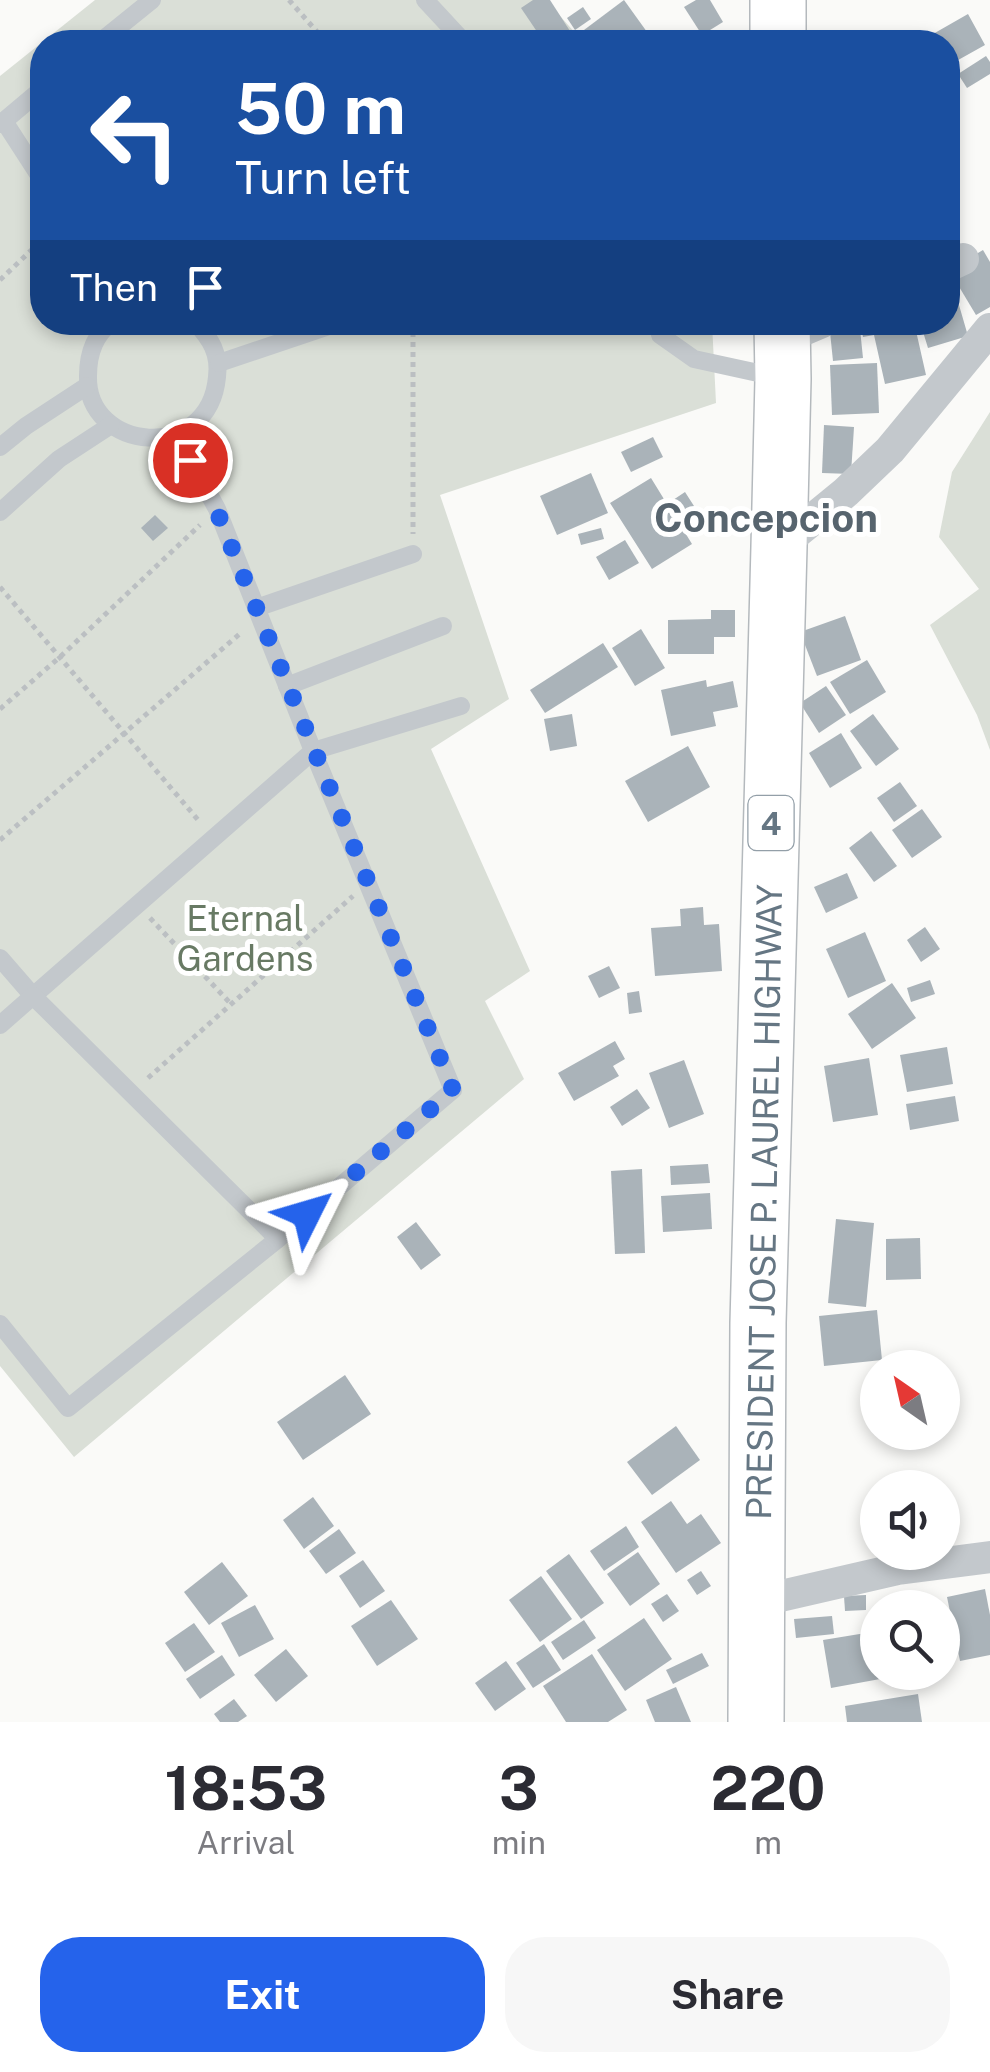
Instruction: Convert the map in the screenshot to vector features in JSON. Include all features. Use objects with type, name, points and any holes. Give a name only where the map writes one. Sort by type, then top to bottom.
[{"type":"highway","points":[[778,0],[778,30]]},
{"type":"highway","name":"PRESIDENT JOSE P. LAUREL HIGHWAY","points":[[756,1722],[758,1323],[779,547],[792,341]]},
{"type":"street","points":[[779,547],[890,450],[990,329]]},
{"type":"street","points":[[758,1601],[898,1569],[990,1558]]},
{"type":"lane","points":[[115,30],[152,0]]},
{"type":"lane","points":[[425,0],[453,30]]},
{"type":"lane","points":[[30,99],[2,122],[30,163]]},
{"type":"lane","points":[[99,335],[88,356],[87,386],[96,408],[110,425],[142,439],[177,435],[201,419],[216,396],[219,362],[206,335]]},
{"type":"lane","points":[[219,362],[302,335]]},
{"type":"lane","points":[[660,335],[694,359],[792,341]]},
{"type":"lane","points":[[0,447],[87,386]]},
{"type":"lane","points":[[0,512],[59,459],[110,425]]},
{"type":"lane","points":[[0,1324],[68,1408],[278,1239],[453,1090],[216,509],[177,435]]},
{"type":"lane","points":[[258,612],[413,554]]},
{"type":"lane","points":[[288,686],[443,626]]},
{"type":"lane","points":[[0,1025],[313,751],[461,706]]},
{"type":"lane","points":[[0,958],[33,996],[278,1239]]},
{"type":"path","points":[[289,0],[315,30]]},
{"type":"path","points":[[0,280],[30,251]]},
{"type":"path","points":[[413,335],[413,554]]},
{"type":"path","points":[[0,709],[216,509]]},
{"type":"path","points":[[0,587],[214,838]]},
{"type":"path","points":[[0,840],[258,612]]},
{"type":"path","points":[[130,1093],[368,883]]},
{"type":"path","points":[[138,904],[231,1004]]},
{"type":"green space","points":[[95,0],[546,0],[572,30],[57,30]]},
{"type":"green space","name":"Eternal Gardens","points":[[30,52],[30,335],[713,335],[716,403],[440,495],[509,699],[431,749],[530,971],[485,1001],[524,1079],[74,1457],[0,1366],[0,76]]},
{"type":"green space","points":[[990,412],[990,750],[977,715],[930,625],[979,589],[939,537],[952,472]]},
{"type":"building","points":[[533,0],[550,0],[569,30],[536,30],[521,8]]},
{"type":"building","points":[[624,0],[646,30],[584,30]]},
{"type":"building","points":[[696,0],[710,0],[723,22],[710,30],[699,30],[684,7]]},
{"type":"building","points":[[583,7],[591,19],[575,30],[567,18]]},
{"type":"building","points":[[968,14],[985,45],[960,59],[960,30],[940,30]]},
{"type":"building","points":[[986,56],[990,62],[990,74],[967,88],[960,73]]},
{"type":"building","points":[[983,250],[990,262],[990,307],[976,315],[960,288],[960,264]]},
{"type":"building","points":[[960,308],[968,336],[928,348],[924,335],[960,335]]},
{"type":"building","points":[[830,335],[861,335],[863,358],[833,361]]},
{"type":"building","points":[[874,335],[917,335],[926,375],[885,384]]},
{"type":"building","points":[[877,363],[879,413],[832,415],[830,365]]},
{"type":"building","points":[[824,425],[854,427],[851,474],[822,473]]},
{"type":"building","points":[[653,437],[663,457],[631,472],[621,452]]},
{"type":"building","points":[[591,473],[608,513],[557,535],[540,496]]},
{"type":"building","points":[[651,478],[667,504],[685,492],[703,520],[684,531],[692,544],[652,569],[610,503]]},
{"type":"building","points":[[155,515],[168,528],[153,541],[141,528]]},
{"type":"building","points":[[601,528],[604,539],[581,545],[578,534]]},
{"type":"building","points":[[625,540],[639,563],[609,580],[596,557]]},
{"type":"building","points":[[711,610],[735,610],[735,637],[714,637],[714,654],[668,654],[668,620],[711,619]]},
{"type":"building","points":[[845,616],[861,660],[817,676],[800,632]]},
{"type":"building","points":[[641,629],[665,668],[635,686],[612,648]]},
{"type":"building","points":[[603,643],[618,667],[545,713],[530,690]]},
{"type":"building","points":[[867,660],[886,692],[850,714],[830,682]]},
{"type":"building","points":[[706,680],[707,687],[733,681],[738,707],[713,712],[716,726],[671,736],[661,690]]},
{"type":"building","points":[[826,686],[846,715],[819,733],[800,703]]},
{"type":"building","points":[[572,714],[577,746],[550,751],[544,719]]},
{"type":"building","points":[[873,714],[899,749],[876,766],[850,731]]},
{"type":"building","points":[[841,733],[862,768],[830,788],[809,753]]},
{"type":"building","points":[[688,746],[710,787],[648,822],[625,781]]},
{"type":"building","points":[[900,782],[917,806],[894,822],[877,798]]},
{"type":"building","points":[[922,809],[942,837],[912,858],[892,830]]},
{"type":"building","points":[[871,831],[897,866],[874,882],[849,848]]},
{"type":"building","points":[[847,873],[858,898],[826,913],[814,887]]},
{"type":"building","points":[[703,907],[704,925],[719,924],[722,971],[655,976],[651,928],[681,926],[680,909]]},
{"type":"building","points":[[925,927],[940,949],[921,962],[907,940]]},
{"type":"building","points":[[865,932],[886,981],[848,998],[826,949]]},
{"type":"building","points":[[609,966],[620,988],[599,998],[588,976]]},
{"type":"building","points":[[930,980],[935,994],[911,1002],[907,988]]},
{"type":"building","points":[[892,983],[916,1018],[872,1049],[848,1014]]},
{"type":"building","points":[[639,991],[642,1012],[629,1014],[627,993]]},
{"type":"building","points":[[615,1041],[625,1059],[613,1066],[619,1076],[574,1101],[558,1073]]},
{"type":"building","points":[[947,1047],[953,1084],[907,1092],[900,1055]]},
{"type":"building","points":[[869,1058],[878,1115],[833,1122],[824,1066]]},
{"type":"building","points":[[684,1060],[704,1114],[669,1128],[649,1073]]},
{"type":"building","points":[[637,1089],[650,1108],[622,1126],[610,1107]]},
{"type":"building","points":[[955,1096],[959,1121],[910,1130],[906,1104]]},
{"type":"building","points":[[708,1164],[710,1183],[671,1185],[670,1166]]},
{"type":"building","points":[[642,1169],[645,1253],[615,1254],[611,1171]]},
{"type":"building","points":[[710,1193],[712,1229],[663,1232],[661,1196]]},
{"type":"building","points":[[836,1219],[874,1223],[866,1307],[828,1303]]},
{"type":"building","points":[[416,1222],[441,1255],[421,1270],[397,1237]]},
{"type":"building","points":[[920,1238],[921,1279],[886,1280],[886,1239]]},
{"type":"building","points":[[877,1310],[881,1350],[860,1350],[860,1362],[824,1366],[819,1316]]},
{"type":"building","points":[[345,1375],[371,1414],[303,1460],[277,1422]]},
{"type":"building","points":[[676,1426],[700,1460],[652,1495],[627,1462]]},
{"type":"building","points":[[313,1497],[334,1526],[304,1549],[283,1520]]},
{"type":"building","points":[[671,1501],[687,1524],[701,1514],[721,1543],[676,1573],[641,1522]]},
{"type":"building","points":[[626,1526],[639,1547],[604,1571],[590,1551]]},
{"type":"building","points":[[339,1529],[356,1553],[326,1574],[309,1551]]},
{"type":"building","points":[[638,1552],[660,1584],[630,1606],[607,1574]]},
{"type":"building","points":[[569,1554],[604,1603],[581,1619],[546,1571]]},
{"type":"building","points":[[363,1560],[385,1591],[360,1608],[339,1576]]},
{"type":"building","points":[[222,1562],[248,1596],[209,1625],[184,1592]]},
{"type":"building","points":[[701,1571],[711,1586],[697,1595],[687,1580]]},
{"type":"building","points":[[541,1576],[572,1619],[540,1642],[509,1600]]},
{"type":"building","points":[[985,1589],[990,1615],[990,1655],[960,1661],[960,1594]]},
{"type":"building","points":[[667,1594],[679,1611],[663,1622],[651,1604]]},
{"type":"building","points":[[860,1595],[860,1610],[845,1611],[844,1596]]},
{"type":"building","points":[[391,1600],[418,1639],[377,1666],[351,1626]]},
{"type":"building","points":[[255,1605],[274,1639],[239,1657],[221,1623]]},
{"type":"building","points":[[832,1616],[834,1634],[796,1638],[794,1619]]},
{"type":"building","points":[[644,1618],[672,1659],[625,1691],[597,1650]]},
{"type":"building","points":[[584,1620],[596,1638],[563,1660],[551,1642]]},
{"type":"building","points":[[194,1623],[215,1652],[185,1672],[165,1643]]},
{"type":"building","points":[[860,1634],[860,1683],[831,1688],[823,1640]]},
{"type":"building","points":[[544,1644],[561,1670],[533,1688],[516,1663]]},
{"type":"building","points":[[286,1649],[308,1676],[276,1702],[254,1675]]},
{"type":"building","points":[[702,1653],[709,1666],[673,1684],[666,1670]]},
{"type":"building","points":[[592,1654],[627,1710],[608,1722],[566,1722],[543,1686]]},
{"type":"building","points":[[222,1655],[235,1675],[200,1699],[186,1679]]},
{"type":"building","points":[[506,1661],[526,1689],[495,1711],[475,1683]]},
{"type":"building","points":[[676,1687],[691,1722],[655,1722],[646,1700]]},
{"type":"building","points":[[918,1694],[922,1722],[847,1722],[845,1706]]},
{"type":"building","points":[[234,1699],[247,1716],[238,1722],[220,1722],[214,1714]]},
{"type":"district","name":"Concepcion","points":[[766,517]]},
{"type":"route","points":[[190,460],[216,509],[453,1090],[307,1214]]}]
